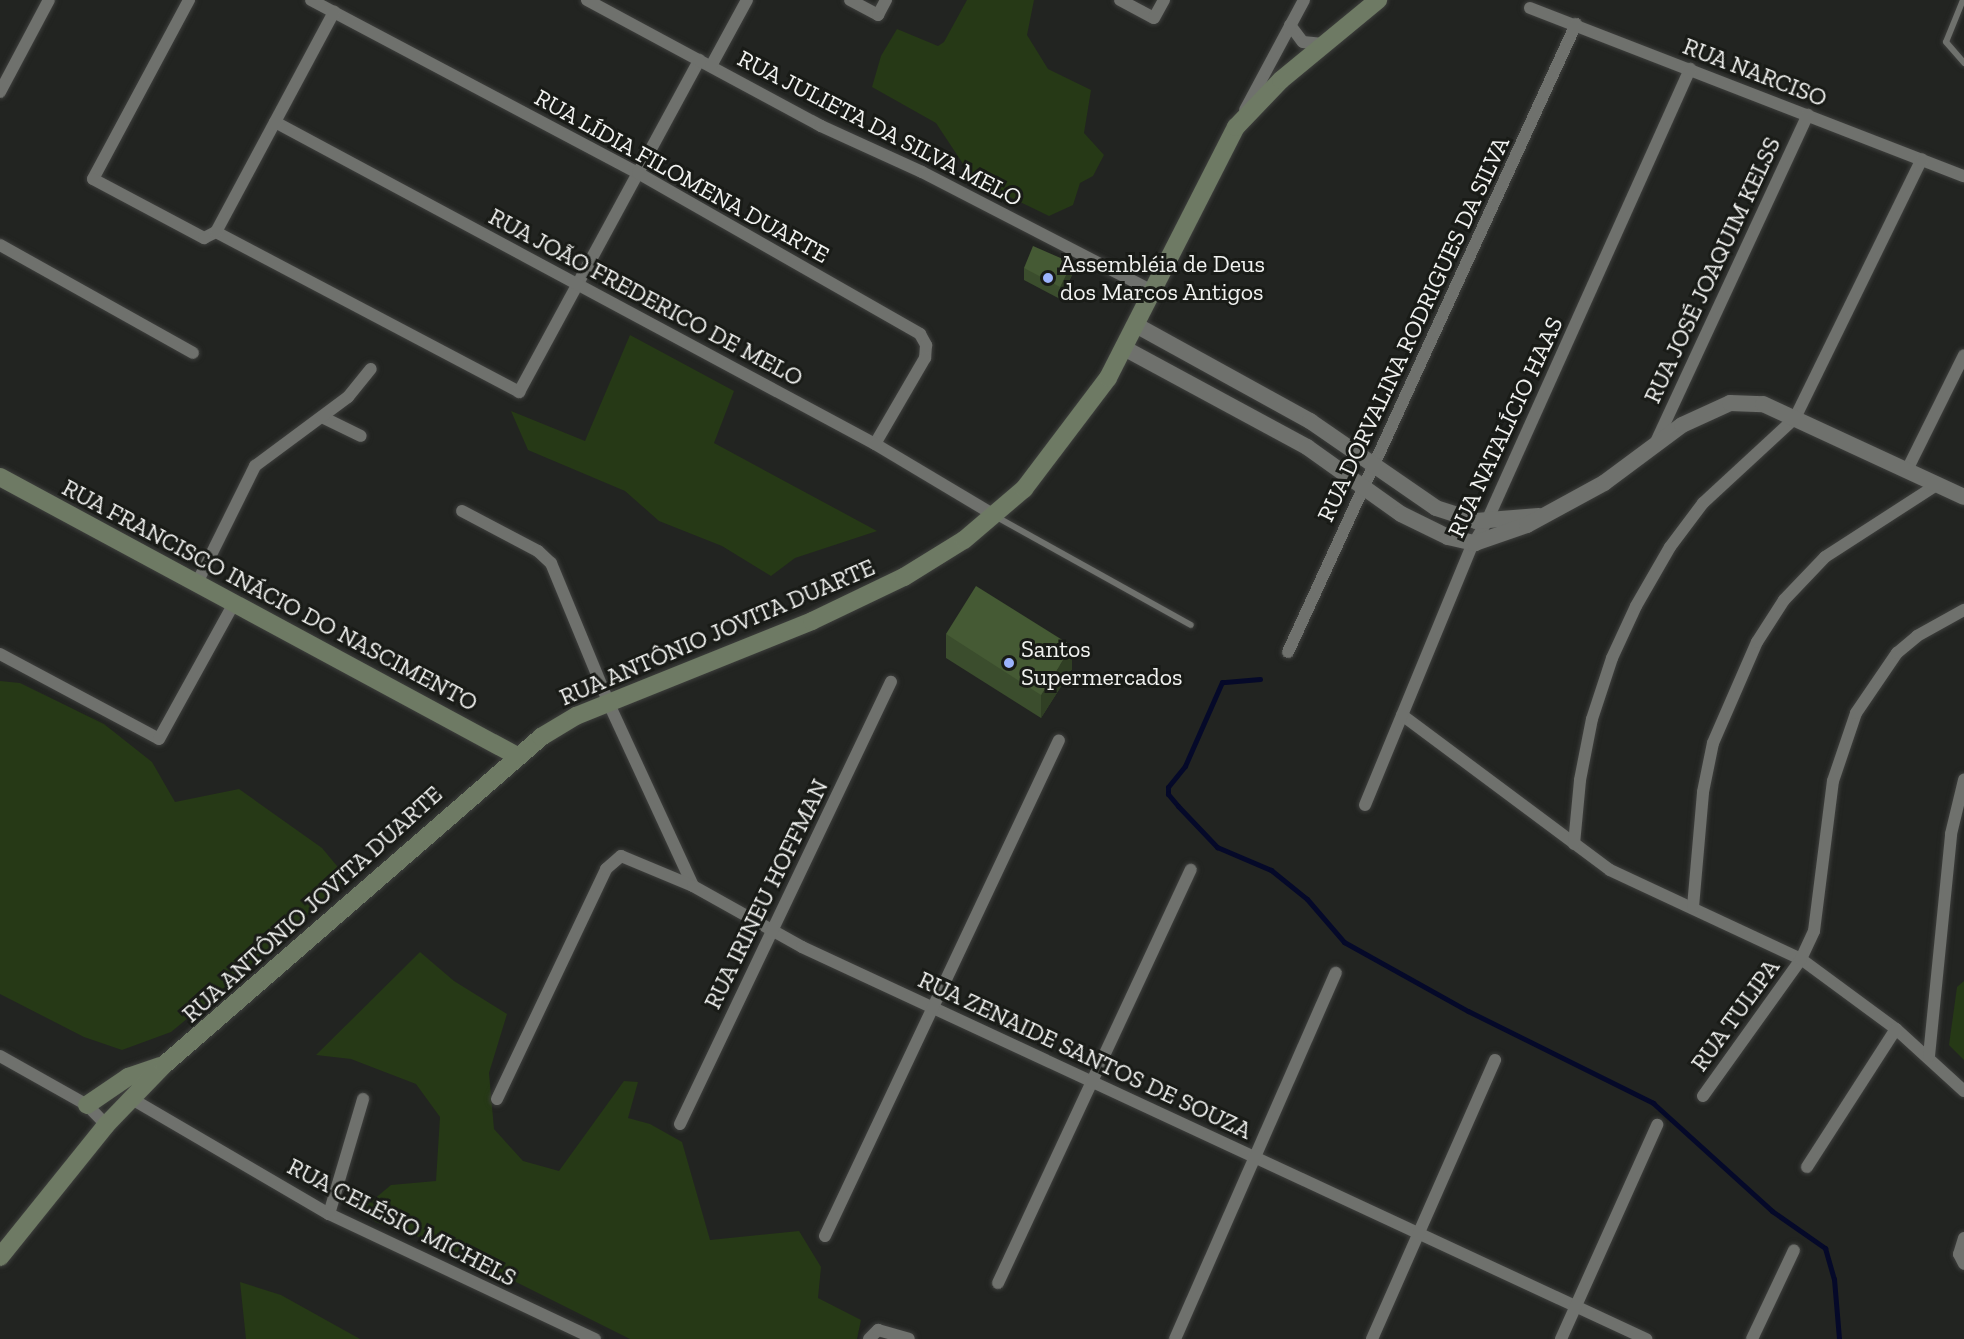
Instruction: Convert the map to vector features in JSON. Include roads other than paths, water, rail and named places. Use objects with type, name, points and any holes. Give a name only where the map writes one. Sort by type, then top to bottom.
[{"type":"main road","name":"RUA ANTÔNIO JOVITA DUARTE","points":[[0,1257],[106,1125],[164,1065],[517,756],[557,726],[812,621],[895,582],[964,540],[1024,489],[1092,403],[1154,292],[1236,127],[1263,96],[1378,0]]},
{"type":"main road","name":"RUA FRANCISCO INÁCIO DO NASCIMENTO","points":[[0,477],[517,756]]},
{"type":"main road","points":[[87,1105],[128,1077],[164,1065]]},
{"type":"street","points":[[0,92],[49,0]]},
{"type":"street","points":[[189,0],[93,179],[204,238],[216,232],[334,12]]},
{"type":"street","name":"RUA LÍDIA FILOMENA DUARTE","points":[[311,0],[638,173],[920,334],[926,345],[925,358],[875,444]]},
{"type":"street","name":"RUA JULIETA DA SILVA MELO","points":[[587,0],[699,60],[1154,292]]},
{"type":"street","points":[[711,66],[747,0]]},
{"type":"street","points":[[850,0],[878,15],[886,0]]},
{"type":"street","points":[[1120,0],[1154,18],[1164,0]]},
{"type":"street","points":[[1236,127],[1304,0]]},
{"type":"street","name":"RUA NARCISO","points":[[1530,8],[1964,176]]},
{"type":"street","name":"RUA DORVALINA RODRIGUES DA SILVA","points":[[1288,652],[1576,24]]},
{"type":"street","points":[[1290,25],[1303,42],[1323,45]]},
{"type":"street","points":[[216,232],[519,393],[699,60]]},
{"type":"street","name":"RUA NATALÍCIO HAAS","points":[[1365,806],[1474,543],[1487,520],[1690,69]]},
{"type":"street","name":"RUA JOSÉ JOAQUIM KELSS","points":[[1655,444],[1808,115]]},
{"type":"street","name":"RUA JOÃO FREDERICO DE MELO","points":[[275,122],[875,444],[994,515]]},
{"type":"street","points":[[1574,844],[1580,780],[1592,719],[1612,658],[1640,598],[1670,547],[1703,503],[1796,418],[1922,159]]},
{"type":"street","points":[[0,245],[193,352]]},
{"type":"street","points":[[1136,325],[1310,421],[1436,508],[1458,518],[1487,520],[1546,515]]},
{"type":"street","points":[[1124,348],[1307,447],[1363,488],[1430,530],[1474,543],[1510,534],[1546,515],[1604,483],[1655,444],[1700,415],[1730,403],[1755,402],[1796,418],[1964,497]]},
{"type":"street","points":[[1907,470],[1964,355]]},
{"type":"street","points":[[197,583],[255,466],[348,397],[371,369]]},
{"type":"street","points":[[322,417],[361,436]]},
{"type":"street","points":[[1693,907],[1703,792],[1713,743],[1757,642],[1790,593],[1826,557],[1938,484]]},
{"type":"street","points":[[462,511],[538,550],[551,563],[609,704],[693,886]]},
{"type":"street","points":[[0,654],[159,739],[234,603]]},
{"type":"street","name":"RUA TULIPA","points":[[1703,1096],[1801,959],[1814,931],[1833,781],[1856,713],[1897,653],[1917,636],[1964,610]]},
{"type":"street","name":"RUA IRINEU HOFFMAN","points":[[680,1124],[891,682]]},
{"type":"street","points":[[1402,715],[1610,870],[1801,959],[1896,1029],[1929,1056],[1964,1091]]},
{"type":"street","points":[[825,1236],[1059,740]]},
{"type":"street","points":[[1929,1056],[1951,834],[1964,780]]},
{"type":"street","name":"RUA ZENAIDE SANTOS DE SOUZA","points":[[496,1099],[612,861],[621,856],[693,886],[770,932],[1255,1158],[1578,1305],[1646,1339]]},
{"type":"street","points":[[998,1283],[1090,1081],[1191,870]]},
{"type":"street","points":[[1175,1339],[1336,973]]},
{"type":"street","points":[[1807,1167],[1896,1029]]},
{"type":"street","points":[[0,1056],[87,1105],[106,1125]]},
{"type":"street","points":[[1372,1339],[1496,1060]]},
{"type":"street","name":"RUA CELÉSIO MICHELS","points":[[132,1099],[329,1214],[595,1339]]},
{"type":"street","points":[[329,1214],[363,1099]]},
{"type":"street","points":[[1561,1339],[1657,1125]]},
{"type":"street","points":[[1964,1238],[1959,1254],[1964,1264]]},
{"type":"street","points":[[1752,1339],[1794,1250]]},
{"type":"street","points":[[869,1339],[878,1330],[909,1339]]},
{"type":"lane","points":[[1963,0],[1946,42],[1964,63]]},
{"type":"lane","points":[[994,515],[1191,625]]},
{"type":"waterway","points":[[1260,679],[1222,682],[1185,766],[1168,787],[1168,794],[1178,806],[1217,847],[1271,870],[1307,899],[1344,942],[1468,1011],[1653,1103],[1772,1211],[1825,1248],[1834,1279],[1839,1339]]},
{"type":"place","name":"Assembléia de Deus dos Marcos Antigos","points":[[1048,278]]},
{"type":"place","name":"Santos Supermercados","points":[[1009,663]]}]
